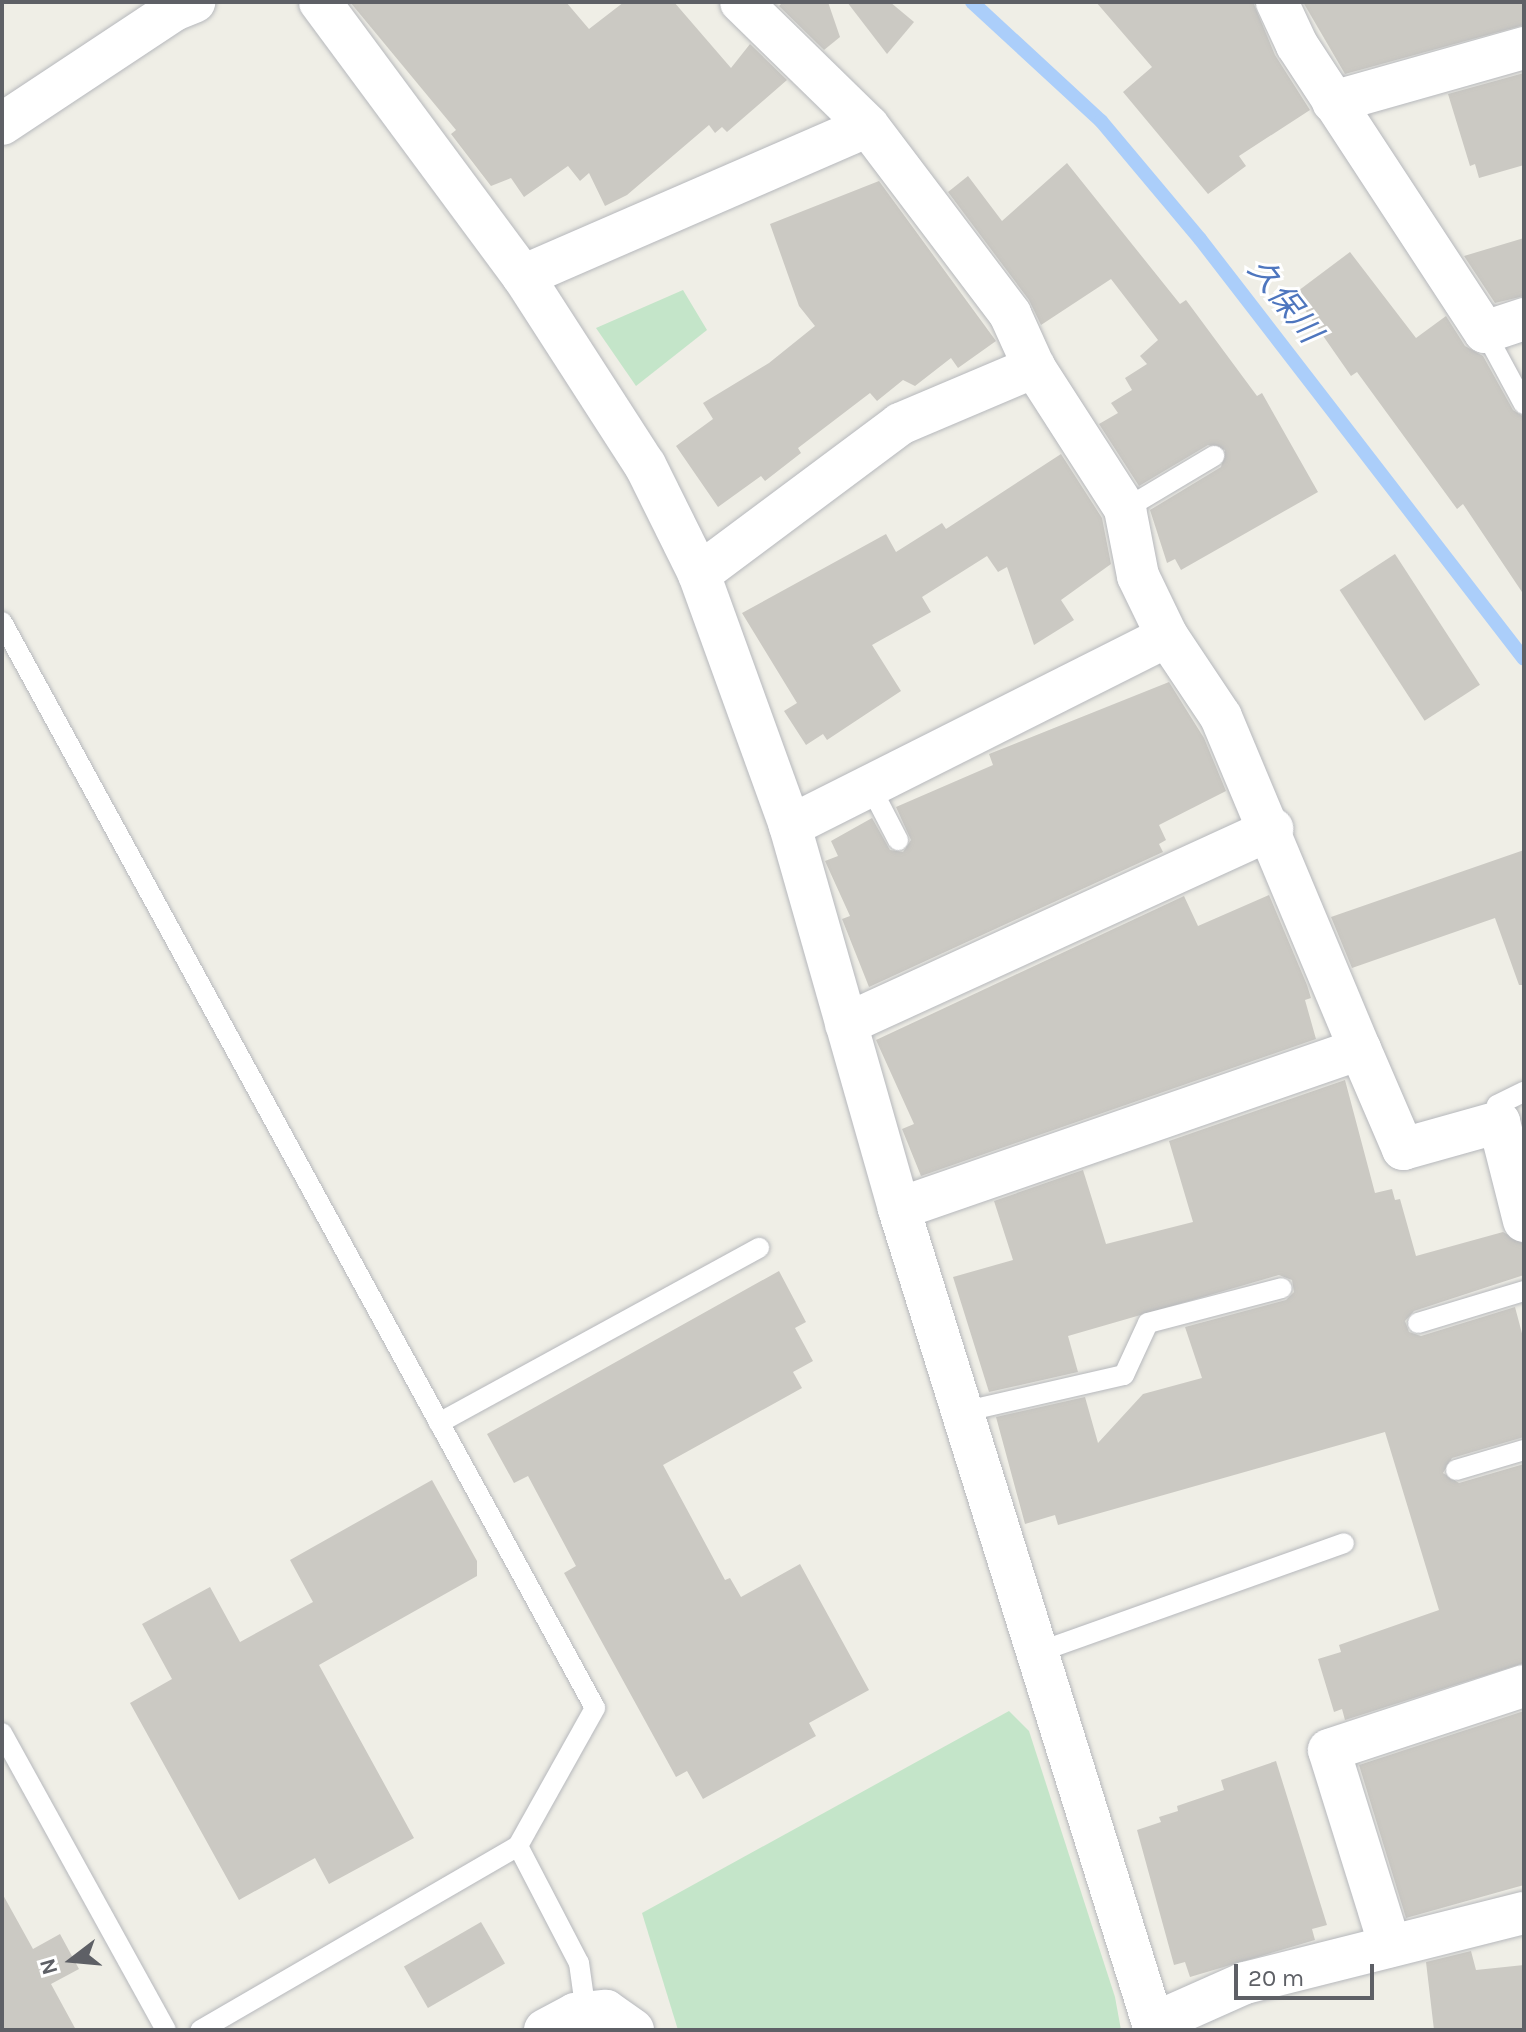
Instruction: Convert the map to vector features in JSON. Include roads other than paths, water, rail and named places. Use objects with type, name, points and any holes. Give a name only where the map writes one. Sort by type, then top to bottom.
[{"type":"street","points":[[741,2],[868,126],[1010,314],[1034,367],[1125,509],[1138,576],[1167,636],[1221,717],[1272,829],[1403,1149],[1512,1107],[1521,1197]]},
{"type":"street","points":[[1277,2],[1333,102],[1485,332],[1524,319]]},
{"type":"street","points":[[311,4],[523,276],[645,465],[699,574],[790,826],[899,1209],[1033,1654],[1155,2027],[1245,1983],[1524,1913]]},
{"type":"street","points":[[2,124],[182,5]]},
{"type":"street","points":[[1333,102],[1524,48]]},
{"type":"street","points":[[523,276],[868,126]]},
{"type":"street","points":[[699,574],[900,424],[1034,367]]},
{"type":"street","points":[[790,826],[1167,636]]},
{"type":"street","points":[[846,1024],[1272,829]]},
{"type":"street","points":[[899,1209],[1360,1049]]},
{"type":"street","points":[[1390,1946],[1329,1750],[1524,1686]]},
{"type":"street","points":[[545,2030],[586,2013],[606,2011],[633,2030]]},
{"type":"lane","points":[[1485,332],[1524,404]]},
{"type":"lane","points":[[1125,509],[1214,456]]},
{"type":"lane","points":[[2,622],[595,1708],[518,1846],[201,2030]]},
{"type":"lane","points":[[870,786],[898,840]]},
{"type":"lane","points":[[439,1423],[759,1248]]},
{"type":"lane","points":[[962,1412],[1124,1375],[1148,1323],[1282,1288]]},
{"type":"lane","points":[[1418,1323],[1524,1291]]},
{"type":"lane","points":[[1456,1470],[1524,1450]]},
{"type":"lane","points":[[1033,1654],[1344,1543]]},
{"type":"lane","points":[[3,1738],[166,2030]]},
{"type":"lane","points":[[518,1846],[579,1963],[586,2013]]},
{"type":"waterway","name":"久保川","points":[[972,2],[1101,121],[1200,239],[1524,659]]}]
